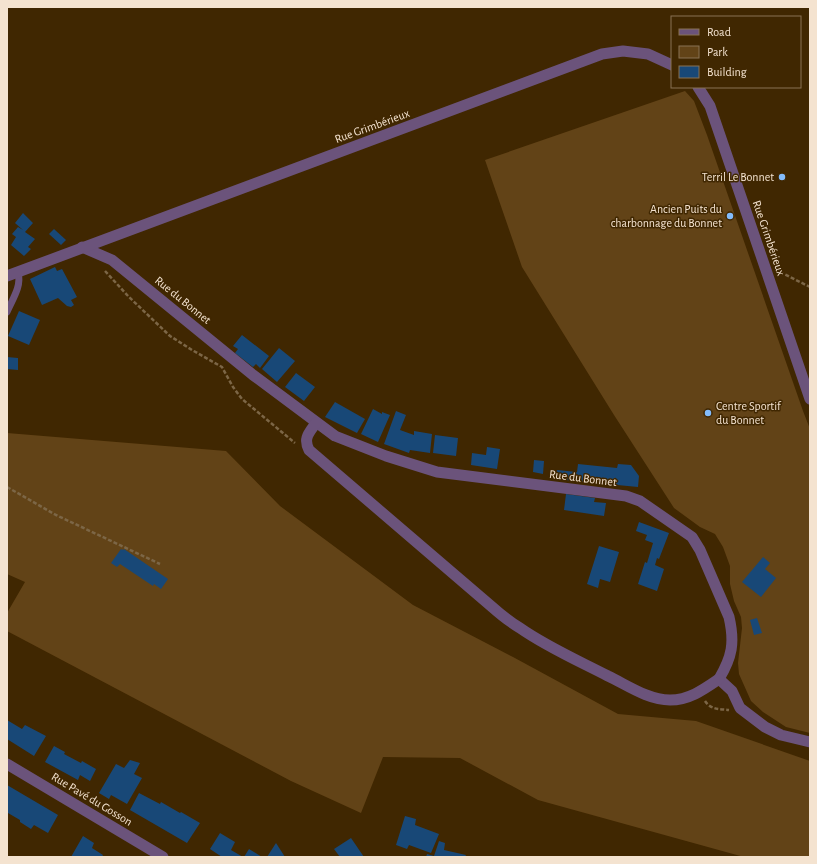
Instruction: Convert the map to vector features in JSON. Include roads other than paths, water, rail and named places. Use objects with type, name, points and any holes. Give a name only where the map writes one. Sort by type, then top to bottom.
[{"type":"street","name":"Rue Grimbérieux","points":[[82,247],[602,54],[623,52],[648,54],[671,65]]},
{"type":"street","name":"Rue Grimbérieux","points":[[699,88],[710,106],[810,399]]},
{"type":"street","points":[[7,276],[82,247]]},
{"type":"street","name":"Rue du Bonnet","points":[[82,247],[112,260],[236,362],[335,436],[386,456],[437,472],[626,496],[640,501],[692,537],[700,550],[728,617],[731,628],[732,640],[730,658],[719,679],[699,693],[689,697],[669,700],[655,698],[642,693],[520,629],[491,606],[309,450],[306,440],[316,423]]},
{"type":"street","points":[[719,679],[732,691],[738,705],[744,712],[777,733],[810,742]]},
{"type":"street","name":"Rue Pavé du Gosson","points":[[7,764],[163,857]]},
{"type":"lane","points":[[7,312],[19,285],[20,279],[18,273]]},
{"type":"place","name":"Terril Le Bonnet","points":[[782,177]]},
{"type":"place","name":"Ancien Puits du charbonnage du Bonnet","points":[[730,216]]},
{"type":"place","name":"Centre Sportif du Bonnet","points":[[708,413]]}]
